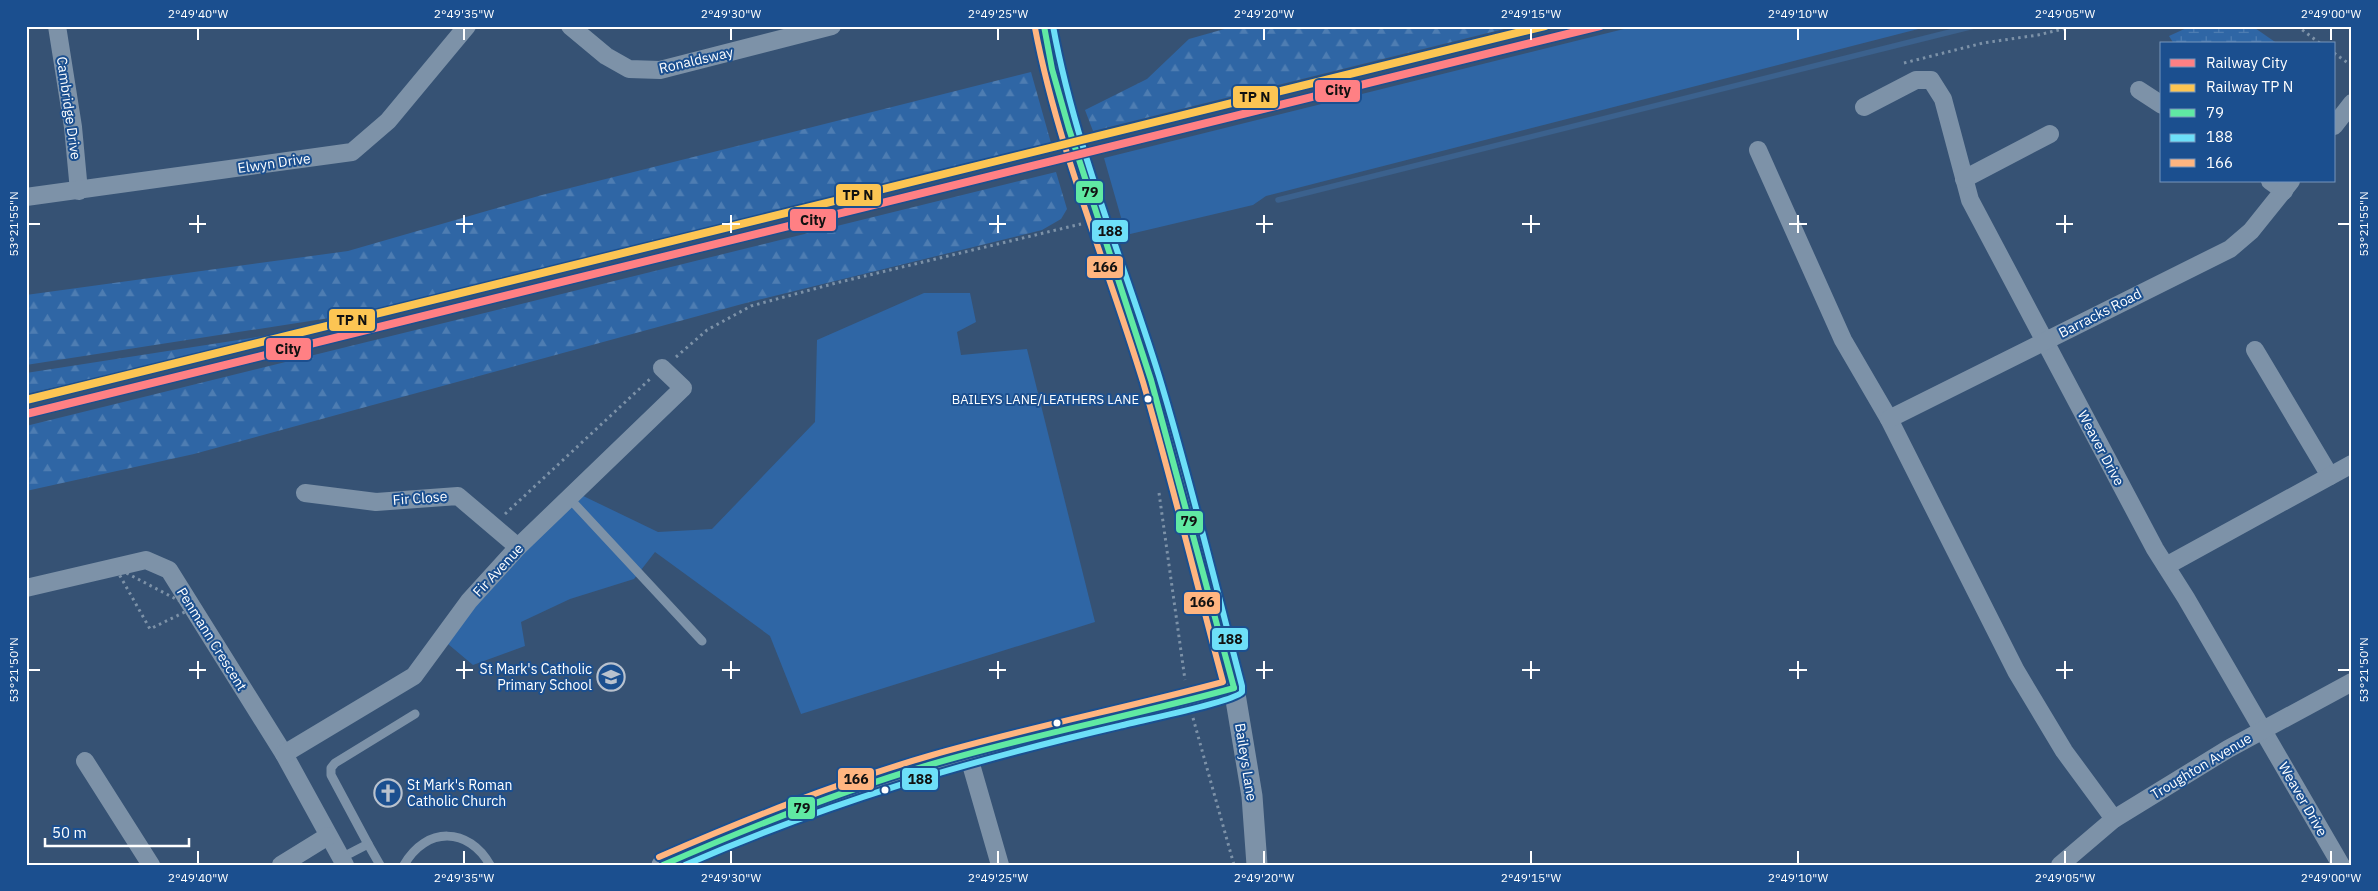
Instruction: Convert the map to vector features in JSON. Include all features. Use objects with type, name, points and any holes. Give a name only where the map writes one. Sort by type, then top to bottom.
[{"type":"street","name":"Cambridge Drive","points":[[57,26],[73,127],[79,191]]},
{"type":"street","name":"Elwyn Drive","points":[[26,197],[352,152],[388,121],[468,26]]},
{"type":"street","name":"Ronaldsway","points":[[570,26],[606,56],[629,69],[660,70],[832,26]]},
{"type":"street","name":"Baileys Lane","points":[[1044,26],[1052,69],[1069,129],[1151,380],[1234,688],[1252,796],[1257,865]]},
{"type":"street","name":"Weaver Drive","points":[[1864,107],[1916,80],[1931,80],[1943,99],[1970,200],[2166,566],[2341,865]]},
{"type":"street","points":[[2139,90],[2160,104]]},
{"type":"street","points":[[2336,123],[2352,103]]},
{"type":"street","points":[[1964,179],[2050,134]]},
{"type":"street","points":[[1758,150],[1842,340],[1889,419],[2016,672],[2064,752],[2114,819]]},
{"type":"street","name":"Barracks Road","points":[[1889,419],[2230,249],[2251,231],[2282,185]]},
{"type":"street","points":[[2255,350],[2330,476]]},
{"type":"street","name":"Fir Avenue","points":[[284,754],[414,676],[470,601],[518,547],[683,388],[662,368]]},
{"type":"street","points":[[2166,566],[2352,464]]},
{"type":"street","name":"Fir Close","points":[[305,493],[376,502],[458,496],[518,547]]},
{"type":"street","name":"Penmann Crescent","points":[[26,588],[146,560],[169,570],[284,754],[343,861]]},
{"type":"street","name":"Troughton Avenue","points":[[2060,865],[2114,819],[2262,730],[2352,682]]},
{"type":"street","points":[[662,865],[756,825],[830,798],[968,754],[1056,731],[1188,701],[1234,688]]},
{"type":"street","points":[[968,754],[1000,865]]},
{"type":"street","points":[[85,761],[150,865]]},
{"type":"street","points":[[281,865],[328,836]]},
{"type":"lane","points":[[569,498],[702,641]]},
{"type":"lane","points":[[380,865],[331,775],[331,768],[415,714]]},
{"type":"lane","points":[[404,865],[420,847],[443,836],[467,840],[479,848],[490,865]]},
{"type":"lane","points":[[343,861],[368,844]]},
{"type":"path","points":[[1904,63],[1983,43],[2038,35],[2076,26]]},
{"type":"path","points":[[2297,26],[2317,42]]},
{"type":"path","points":[[2336,55],[2352,66]]},
{"type":"path","points":[[492,525],[662,368],[707,330],[751,306],[836,283],[1084,223],[1086,232]]},
{"type":"path","points":[[1158,489],[1188,701],[1234,865]]},
{"type":"path","points":[[115,567],[150,630],[193,608]]},
{"type":"path","points":[[115,567],[193,608]]},
{"type":"green space","points":[[1235,26],[1516,26],[1093,131],[1085,110],[1147,79],[1189,39]]},
{"type":"green space","points":[[1636,26],[1930,26],[1266,196],[1253,205],[1126,235],[1104,158]]},
{"type":"green space","points":[[2191,26],[2252,26],[2275,42],[2173,42],[2169,36]]},
{"type":"green space","points":[[1031,72],[1051,143],[368,312],[26,365],[26,295],[348,251],[542,195]]},
{"type":"green space","points":[[1056,172],[1067,209],[1061,219],[1042,230],[742,304],[194,454],[26,491],[26,426]]},
{"type":"green space","points":[[924,293],[970,293],[976,322],[957,332],[961,355],[1027,349],[1095,622],[801,714],[770,636],[655,552],[634,579],[570,599],[521,622],[525,646],[473,665],[442,639],[575,492],[658,532],[712,529],[815,422],[817,340]]},
{"type":"green space","points":[[296,331],[26,394],[26,373]]},
{"type":"waterway","points":[[1278,200],[1974,26]]},
{"type":"rail line","name":"City","points":[[26,414],[1600,26]]},
{"type":"transit line","name":"79","points":[[1044,26],[1052,69],[1069,129],[1151,380],[1234,688]]},
{"type":"transit line","name":"188","points":[[685,865],[791,822],[899,785],[1063,739],[1205,706],[1242,692],[1192,492],[1170,414],[1087,159],[1062,71],[1053,26]]},
{"type":"transit line","points":[[26,400],[1545,26]]},
{"type":"transit line","name":"166","points":[[659,857],[792,802],[929,756],[1002,736],[1223,682],[1143,382],[1070,162],[1045,73],[1035,28]]},
{"type":"transit line","name":"79","points":[[663,865],[794,811],[895,775],[1005,744],[1234,688]]},
{"type":"place","name":"BAILEYS LANE/LEATHERS LANE","points":[[1148,399]]},
{"type":"place","name":"St Mark's Catholic Primary School","points":[[611,677]]},
{"type":"place","name":"St Mark's Roman Catholic Church","points":[[388,793]]}]
